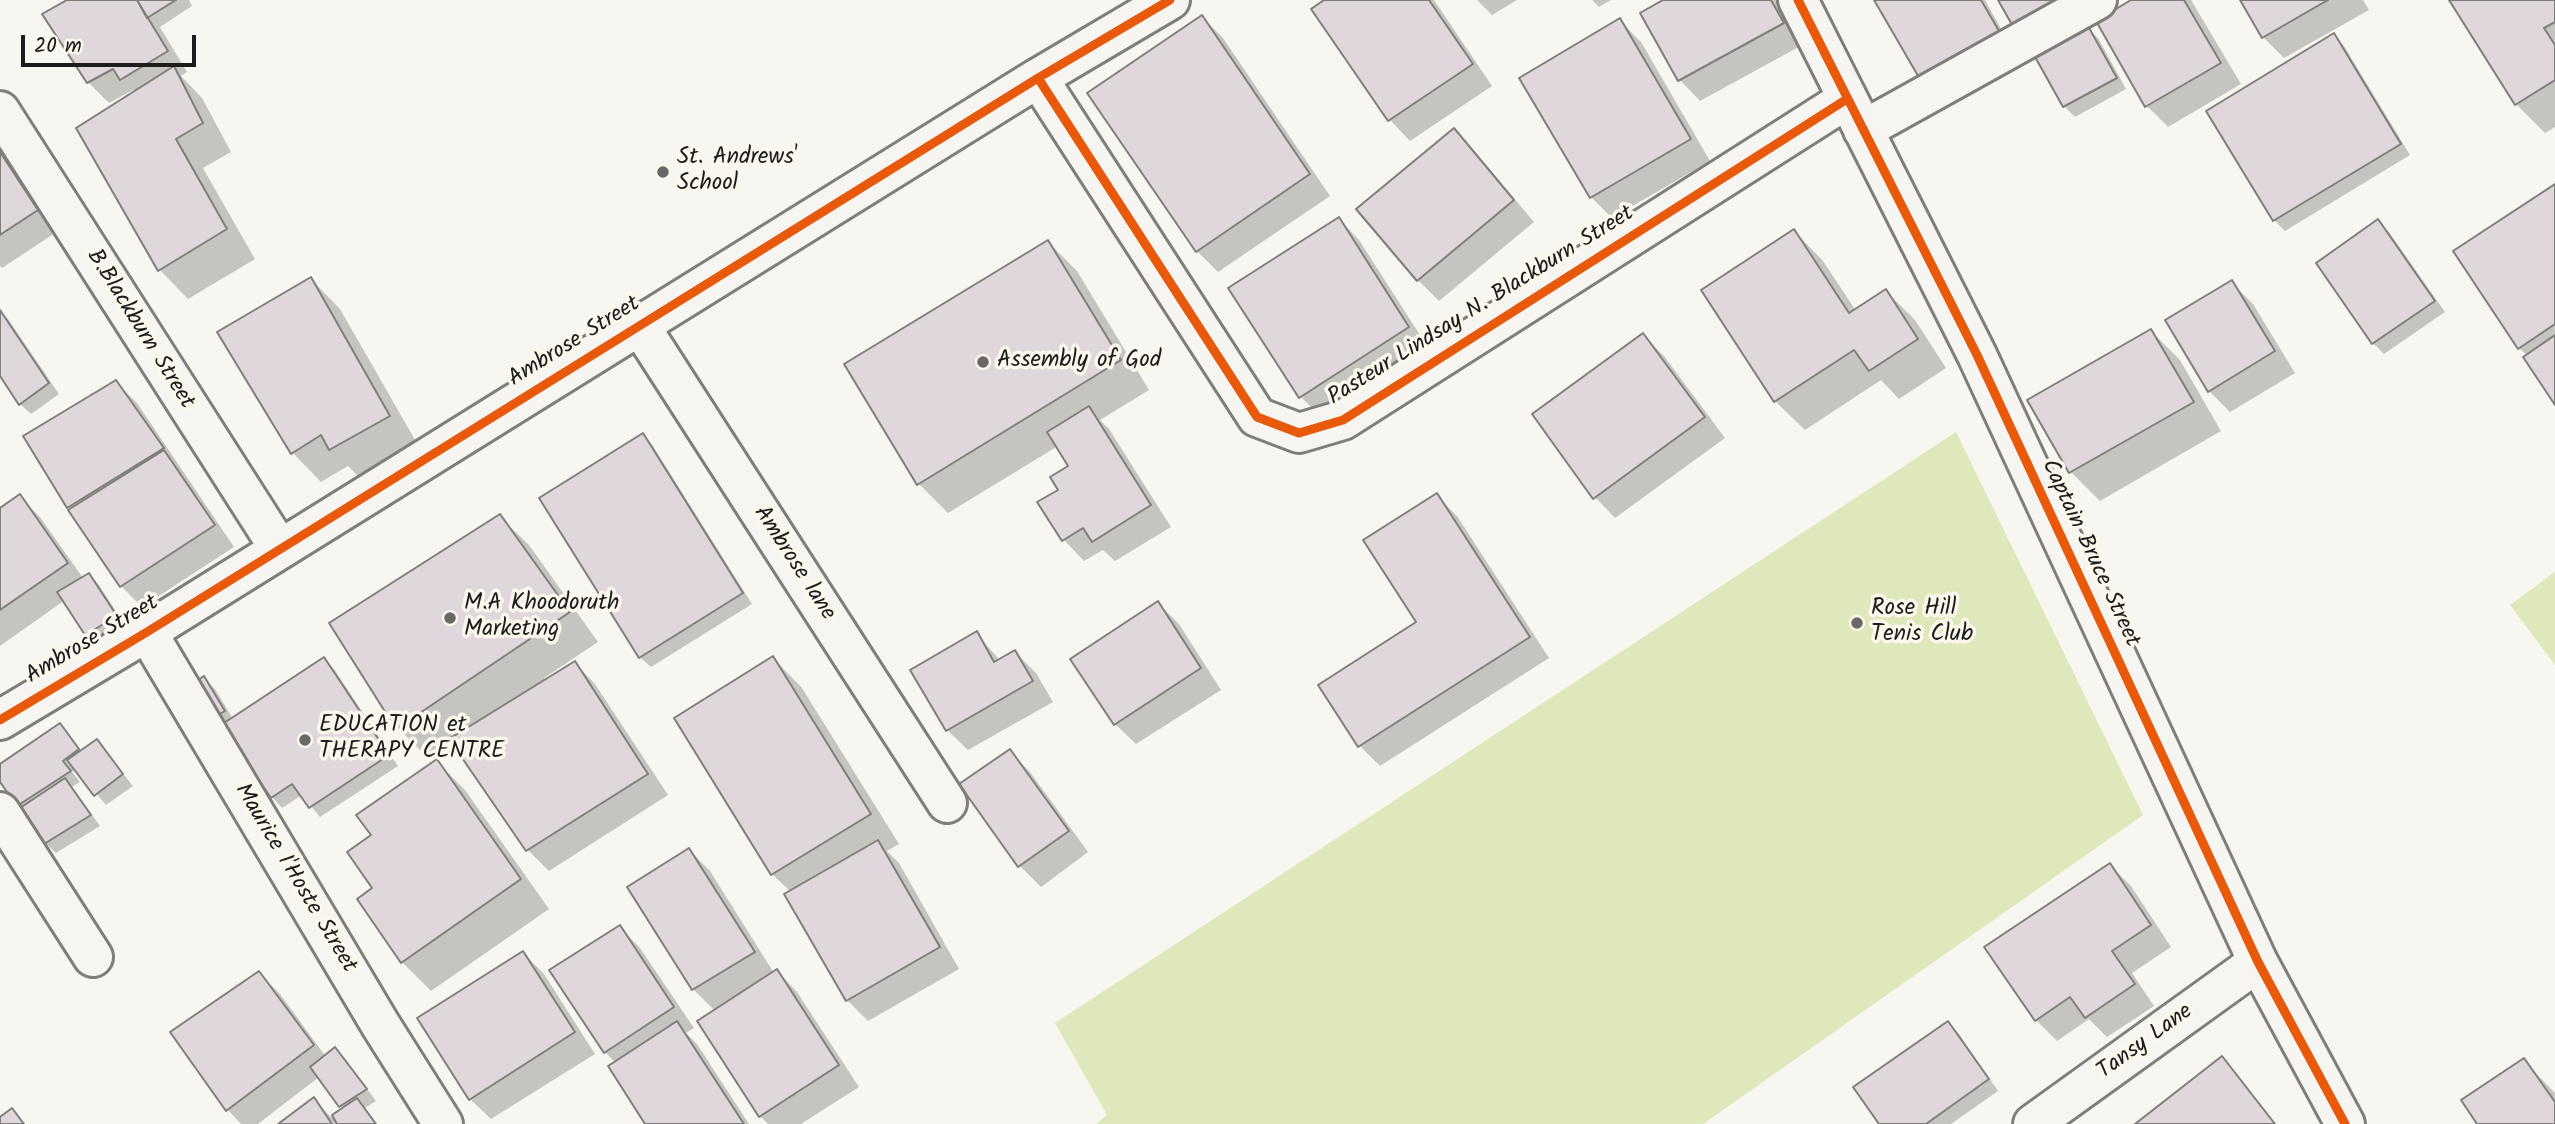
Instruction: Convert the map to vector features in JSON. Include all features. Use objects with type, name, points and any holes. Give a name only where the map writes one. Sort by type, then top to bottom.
[{"type":"street","name":"Ambrose Street","points":[[0,720],[147,632],[1038,78],[1170,0]]},
{"type":"street","name":"Captain Bruce Street","points":[[1798,0],[1977,355],[2258,962],[2345,1124]]},
{"type":"street","name":"Pasteur Lindsay N. Blackburn Street","points":[[1038,78],[1257,417],[1299,433],[1343,420],[1855,115],[2097,0]]},
{"type":"street","name":"B.Blackburn Street","points":[[0,111],[279,548]]},
{"type":"street","name":"Ambrose lane","points":[[640,326],[947,803]]},
{"type":"street","name":"Maurice I'Hoste Street","points":[[147,632],[373,1012],[443,1124]]},
{"type":"street","points":[[0,812],[93,957]]},
{"type":"street","name":"Tansy Lane","points":[[2033,1124],[2258,962]]},
{"type":"green space","name":"Rose Hill Tenis Club","points":[[1956,432],[2143,815],[1703,1124],[1096,1124],[1107,1115],[1055,1023]]},
{"type":"green space","points":[[2555,572],[2555,665],[2510,605]]},
{"type":"building","points":[[67,0],[137,0],[168,51],[120,80],[113,69],[87,83],[42,14]]},
{"type":"building","points":[[137,0],[176,0],[147,18]]},
{"type":"building","points":[[1324,0],[1429,0],[1473,64],[1388,121],[1311,9]]},
{"type":"building","points":[[1663,0],[1771,0],[1784,23],[1678,81],[1640,13]]},
{"type":"building","points":[[1874,0],[1981,0],[2002,36],[1921,81]]},
{"type":"building","points":[[1998,0],[2066,0],[2015,30]]},
{"type":"building","points":[[2131,0],[2184,0],[2221,63],[2145,107],[2096,21]]},
{"type":"building","points":[[2240,0],[2328,0],[2262,38]]},
{"type":"building","points":[[2449,0],[2555,0],[2555,22],[2544,28],[2555,45],[2555,80],[2515,105]]},
{"type":"building","points":[[1202,15],[1310,174],[1196,252],[1087,93]]},
{"type":"building","points":[[1620,18],[1691,139],[1590,198],[1519,78]]},
{"type":"building","points":[[2088,26],[2117,78],[2063,107],[2034,55]]},
{"type":"building","points":[[2334,33],[2401,144],[2273,221],[2206,111]]},
{"type":"building","points":[[174,66],[203,123],[176,139],[227,229],[158,271],[76,128]]},
{"type":"building","points":[[1454,128],[1514,200],[1417,281],[1356,209]]},
{"type":"building","points":[[0,152],[38,210],[0,235]]},
{"type":"building","points":[[2555,184],[2555,324],[2518,349],[2453,251]]},
{"type":"building","points":[[1339,217],[1409,327],[1299,398],[1228,288]]},
{"type":"building","points":[[2378,219],[2435,301],[2372,344],[2316,263]]},
{"type":"building","points":[[1794,229],[1849,313],[1886,289],[1918,339],[1869,371],[1854,350],[1774,402],[1701,290]]},
{"type":"building","name":"Assembly of God","points":[[1048,240],[1121,360],[917,485],[844,364]]},
{"type":"building","points":[[311,277],[390,416],[329,450],[321,435],[291,454],[217,332]]},
{"type":"building","points":[[2232,280],[2275,351],[2208,392],[2165,320]]},
{"type":"building","points":[[0,310],[49,383],[19,405],[0,376]]},
{"type":"building","points":[[2151,329],[2194,402],[2069,473],[2027,400]]},
{"type":"building","points":[[1643,333],[1705,417],[1593,499],[1532,414]]},
{"type":"building","points":[[2555,335],[2555,405],[2523,357]]},
{"type":"building","points":[[116,380],[164,448],[67,508],[23,436]]},
{"type":"building","points":[[1089,406],[1151,505],[1092,542],[1083,528],[1062,541],[1037,502],[1058,490],[1050,477],[1068,466],[1047,432]]},
{"type":"building","points":[[643,433],[743,593],[639,658],[539,498]]},
{"type":"building","points":[[164,450],[215,525],[120,587],[68,510]]},
{"type":"building","points":[[1437,493],[1530,637],[1358,747],[1318,685],[1416,622],[1363,540]]},
{"type":"building","points":[[20,494],[68,563],[0,610],[0,508]]},
{"type":"building","name":"M.A Khoodoruth Marketing","points":[[500,514],[570,612],[396,729],[329,623]]},
{"type":"building","points":[[89,573],[117,616],[85,635],[57,592]]},
{"type":"building","points":[[1158,601],[1201,668],[1114,725],[1070,659]]},
{"type":"building","points":[[977,631],[994,662],[1015,650],[1033,681],[946,731],[910,670]]},
{"type":"building","points":[[773,656],[871,814],[771,875],[674,718]]},
{"type":"building","name":"EDUCATION et THERAPY CENTRE","points":[[324,657],[389,755],[309,808],[292,784],[271,798],[221,725]]},
{"type":"building","points":[[575,661],[648,774],[526,851],[449,739]]},
{"type":"building","points":[[204,676],[225,711],[204,723],[183,690]]},
{"type":"building","points":[[60,723],[79,749],[63,761],[71,771],[17,806],[0,782],[0,764]]},
{"type":"building","points":[[97,739],[123,774],[94,796],[67,760]]},
{"type":"building","points":[[1010,749],[1069,831],[1018,867],[959,784]]},
{"type":"building","points":[[437,759],[521,879],[401,963],[357,899],[372,888],[347,852],[371,835],[356,815]]},
{"type":"building","points":[[65,778],[91,815],[44,844],[17,810]]},
{"type":"building","points":[[878,840],[940,947],[846,1001],[784,894]]},
{"type":"building","points":[[689,848],[755,952],[692,990],[627,887]]},
{"type":"building","points":[[2110,863],[2151,925],[2112,951],[2135,984],[2085,1018],[2070,997],[2035,1021],[1984,947]]},
{"type":"building","points":[[620,925],[674,1007],[604,1053],[549,970]]},
{"type":"building","points":[[523,951],[575,1032],[469,1100],[417,1018]]},
{"type":"building","points":[[777,969],[839,1065],[759,1117],[697,1021]]},
{"type":"building","points":[[259,971],[314,1045],[226,1111],[170,1032]]},
{"type":"building","points":[[677,1021],[744,1124],[645,1124],[608,1066]]},
{"type":"building","points":[[1948,1021],[1989,1079],[1926,1124],[1879,1124],[1853,1087]]},
{"type":"building","points":[[335,1047],[367,1089],[339,1107],[310,1067]]},
{"type":"building","points":[[2222,1056],[2275,1124],[2135,1124]]},
{"type":"building","points":[[2524,1058],[2555,1102],[2555,1124],[2477,1124],[2461,1100]]},
{"type":"building","points":[[314,1097],[332,1124],[278,1124]]},
{"type":"building","points":[[357,1098],[376,1124],[337,1124],[332,1115]]},
{"type":"building","points":[[12,1108],[24,1124],[0,1124],[0,1117]]},
{"type":"cycle path","points":[[0,720],[147,632],[1038,78],[1170,0]]},
{"type":"cycle path","points":[[1798,0],[1977,355],[2258,962],[2345,1124]]},
{"type":"cycle path","points":[[1038,78],[1257,417],[1299,433],[1343,420],[1847,99]]},
{"type":"place","name":"St. Andrews' School","points":[[663,172]]},
{"type":"place","name":"Assembly of God","points":[[983,362]]},
{"type":"place","name":"M.A Khoodoruth Marketing","points":[[450,618]]},
{"type":"place","name":"Rose Hill Tenis Club","points":[[1857,623]]},
{"type":"place","name":"EDUCATION et THERAPY CENTRE","points":[[305,740]]}]
